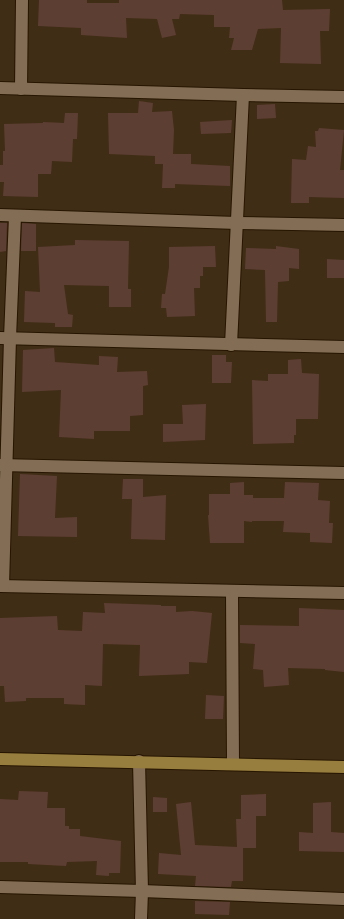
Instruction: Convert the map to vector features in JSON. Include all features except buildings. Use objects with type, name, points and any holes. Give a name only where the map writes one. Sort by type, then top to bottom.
[{"type":"main road","points":[[0,758],[344,767]]},
{"type":"street","points":[[21,88],[22,0]]},
{"type":"street","points":[[0,88],[344,97]]},
{"type":"street","points":[[231,345],[243,95]]},
{"type":"street","points":[[0,215],[344,225]]},
{"type":"street","points":[[15,216],[5,338],[1,586],[344,593]]},
{"type":"street","points":[[5,338],[344,347]]},
{"type":"street","points":[[3,465],[344,474]]},
{"type":"street","points":[[232,591],[233,763]]},
{"type":"street","points":[[139,761],[142,891],[141,919]]},
{"type":"street","points":[[0,887],[344,899]]}]
